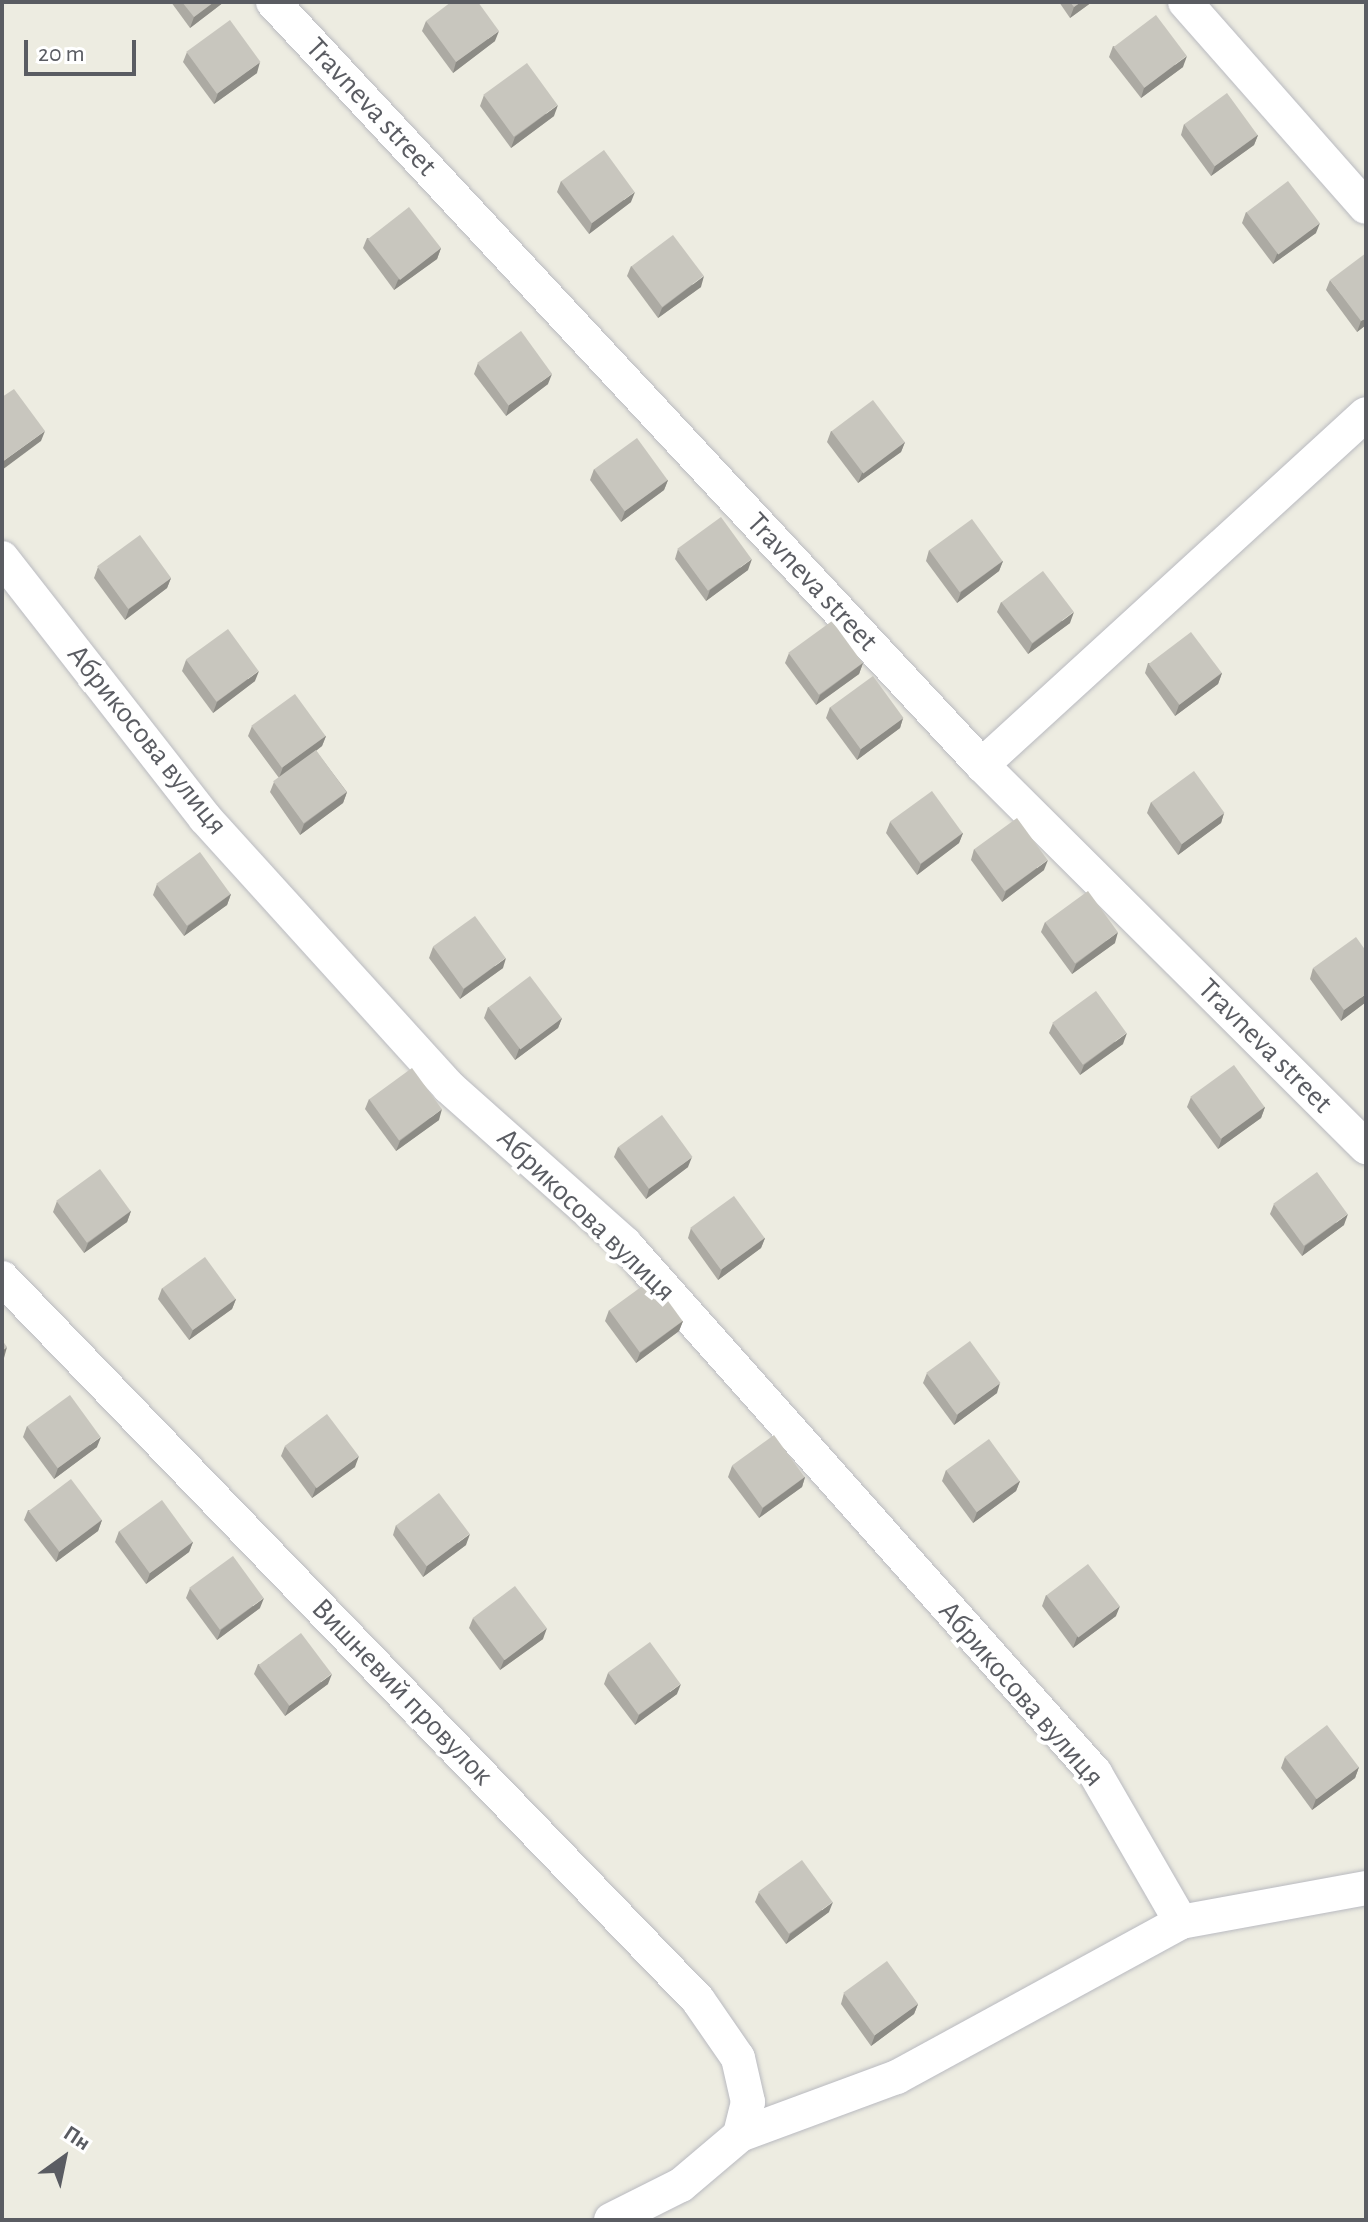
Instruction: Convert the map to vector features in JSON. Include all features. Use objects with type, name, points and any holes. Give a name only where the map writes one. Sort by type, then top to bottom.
[{"type":"street","name":"Travneva street","points":[[273,2],[982,765],[1366,1147]]},
{"type":"street","points":[[1185,2],[1366,207]]},
{"type":"street","points":[[982,765],[1366,414]]},
{"type":"street","name":"Абрикосова вулиця","points":[[2,558],[216,829],[449,1087],[625,1244],[1095,1773],[1181,1922]]},
{"type":"street","name":"Вишневий провулок","points":[[2,1278],[698,2000],[738,2058],[748,2102],[740,2135]]},
{"type":"street","points":[[611,2220],[681,2185],[740,2135],[897,2077],[1181,1922],[1366,1888]]},
{"type":"building","points":[[182,2],[214,2],[194,17]]},
{"type":"building","points":[[451,2],[478,2],[499,31],[456,62],[426,21]]},
{"type":"building","points":[[1156,15],[1187,56],[1144,88],[1114,47]]},
{"type":"building","points":[[230,20],[261,62],[217,94],[186,52]]},
{"type":"building","points":[[527,63],[558,105],[514,137],[483,95]]},
{"type":"building","points":[[1227,93],[1258,135],[1215,166],[1184,124]]},
{"type":"building","points":[[604,150],[635,192],[592,223],[561,181]]},
{"type":"building","points":[[1288,181],[1320,223],[1278,255],[1246,212]]},
{"type":"building","points":[[409,207],[441,248],[400,280],[368,239]]},
{"type":"building","points":[[673,235],[704,276],[662,307],[631,266]]},
{"type":"building","points":[[1366,253],[1366,318],[1361,321],[1330,280]]},
{"type":"building","points":[[521,331],[552,374],[508,406],[477,363]]},
{"type":"building","points":[[14,389],[45,431],[2,462],[2,397]]},
{"type":"building","points":[[873,400],[905,442],[863,474],[831,431]]},
{"type":"building","points":[[637,438],[668,480],[625,511],[594,469]]},
{"type":"building","points":[[721,517],[752,559],[708,591],[677,549]]},
{"type":"building","points":[[972,519],[1003,561],[960,592],[929,550]]},
{"type":"building","points":[[140,535],[171,578],[128,609],[97,566]]},
{"type":"building","points":[[1043,571],[1074,612],[1032,643],[1001,602]]},
{"type":"building","points":[[832,621],[863,663],[819,695],[788,653]]},
{"type":"building","points":[[228,629],[259,671],[216,702],[186,660]]},
{"type":"building","points":[[1191,632],[1222,673],[1179,705],[1149,664]]},
{"type":"building","points":[[873,676],[904,718],[861,749],[830,707]]},
{"type":"building","points":[[295,694],[326,736],[282,768],[251,726]]},
{"type":"building","points":[[316,750],[347,792],[304,823],[273,781]]},
{"type":"building","points":[[1194,771],[1225,813],[1182,844],[1151,802]]},
{"type":"building","points":[[932,791],[963,833],[920,864],[890,822]]},
{"type":"building","points":[[1017,818],[1048,860],[1005,891],[974,849]]},
{"type":"building","points":[[200,852],[231,894],[187,926],[156,884]]},
{"type":"building","points":[[1088,891],[1118,932],[1075,963],[1045,922]]},
{"type":"building","points":[[475,916],[506,958],[463,989],[433,947]]},
{"type":"building","points":[[1356,937],[1366,951],[1366,994],[1344,1010],[1313,968]]},
{"type":"building","points":[[530,976],[562,1018],[520,1050],[488,1007]]},
{"type":"building","points":[[1096,991],[1127,1033],[1083,1065],[1052,1023]]},
{"type":"building","points":[[1234,1065],[1265,1107],[1221,1139],[1190,1097]]},
{"type":"building","points":[[412,1068],[442,1109],[399,1140],[369,1099]]},
{"type":"building","points":[[662,1115],[693,1157],[649,1189],[618,1147]]},
{"type":"building","points":[[100,1169],[131,1211],[87,1243],[56,1201]]},
{"type":"building","points":[[1317,1172],[1348,1214],[1304,1246],[1273,1204]]},
{"type":"building","points":[[734,1196],[765,1238],[721,1270],[690,1228]]},
{"type":"building","points":[[205,1257],[236,1299],[193,1330],[162,1288]]},
{"type":"building","points":[[652,1279],[683,1321],[640,1352],[609,1310]]},
{"type":"building","points":[[970,1341],[1001,1383],[957,1415],[926,1373]]},
{"type":"building","points":[[70,1395],[101,1437],[58,1468],[27,1426]]},
{"type":"building","points":[[327,1414],[359,1456],[317,1488],[285,1446]]},
{"type":"building","points":[[774,1435],[805,1477],[762,1508],[732,1466]]},
{"type":"building","points":[[989,1439],[1020,1481],[977,1512],[946,1470]]},
{"type":"building","points":[[71,1479],[102,1520],[59,1552],[29,1511]]},
{"type":"building","points":[[439,1493],[470,1534],[427,1566],[396,1525]]},
{"type":"building","points":[[162,1500],[193,1542],[150,1573],[119,1531]]},
{"type":"building","points":[[233,1556],[264,1598],[220,1630],[189,1588]]},
{"type":"building","points":[[1088,1564],[1120,1606],[1078,1638],[1046,1595]]},
{"type":"building","points":[[515,1586],[547,1628],[505,1660],[473,1618]]},
{"type":"building","points":[[301,1633],[332,1674],[289,1706],[259,1665]]},
{"type":"building","points":[[650,1642],[681,1684],[638,1715],[608,1673]]},
{"type":"building","points":[[1327,1725],[1359,1767],[1317,1799],[1285,1757]]},
{"type":"building","points":[[802,1860],[833,1902],[789,1934],[758,1892]]},
{"type":"building","points":[[887,1961],[918,2004],[874,2036],[843,1993]]}]
